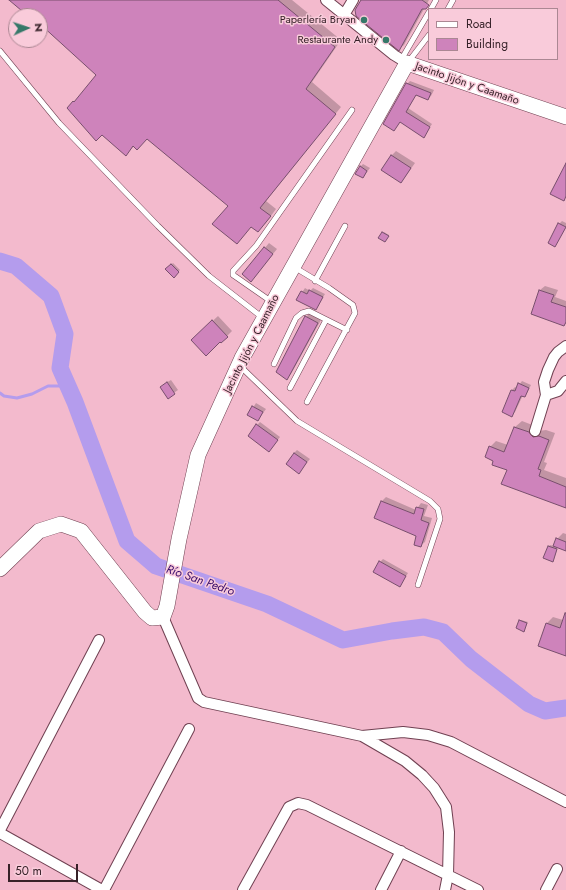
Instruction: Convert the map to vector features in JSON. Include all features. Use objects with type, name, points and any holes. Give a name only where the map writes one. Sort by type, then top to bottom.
[{"type":"street","points":[[326,0],[404,62]]},
{"type":"street","points":[[344,15],[352,0]]},
{"type":"street","name":"Jacinto Jijón y Caamaño","points":[[165,612],[179,539],[198,455],[239,366],[404,62],[566,118]]},
{"type":"street","points":[[535,431],[546,395],[544,382],[548,370],[554,357],[566,346]]},
{"type":"street","points":[[546,395],[558,391],[566,382]]},
{"type":"street","points":[[0,569],[39,531],[61,524],[81,531],[145,612],[152,618],[165,612],[198,698],[204,702],[362,736],[404,760],[422,775],[434,788],[446,807],[449,832],[448,875],[445,890]]},
{"type":"street","points":[[0,830],[99,640]]},
{"type":"street","points":[[0,833],[103,890],[189,729]]},
{"type":"street","points":[[362,736],[403,732],[428,735],[451,742],[566,802]]},
{"type":"street","points":[[243,890],[289,807],[298,803],[307,805],[478,890]]},
{"type":"street","points":[[381,890],[401,851]]},
{"type":"street","points":[[546,890],[557,869]]},
{"type":"lane","points":[[404,62],[428,14]]},
{"type":"lane","points":[[404,62],[428,35]]},
{"type":"lane","points":[[0,51],[59,123],[158,226],[210,276],[264,319]]},
{"type":"lane","points":[[273,303],[236,277],[233,274],[233,271],[256,246],[352,110]]},
{"type":"lane","points":[[315,280],[345,226]]},
{"type":"lane","points":[[293,267],[353,305],[355,313],[307,402]]},
{"type":"lane","points":[[274,364],[296,318],[302,312],[309,311],[347,330]]},
{"type":"lane","points":[[290,388],[326,320]]},
{"type":"lane","points":[[239,366],[297,420],[430,501],[438,509],[440,519],[418,585]]},
{"type":"building","points":[[9,0],[278,0],[335,47],[306,89],[336,114],[260,208],[271,216],[258,232],[251,227],[237,244],[212,224],[228,206],[147,139],[137,150],[133,146],[126,156],[102,135],[96,141],[67,108],[73,101],[74,102],[96,75],[48,31],[48,8],[18,8]]},
{"type":"building","points":[[361,0],[422,0],[429,5],[426,9],[422,9],[399,51],[356,16],[355,10]]},
{"type":"building","points":[[406,83],[431,93],[428,100],[416,95],[406,112],[430,127],[424,138],[400,122],[394,131],[383,124]]},
{"type":"building","points":[[391,155],[411,168],[401,183],[381,170]]},
{"type":"building","points":[[566,163],[566,196],[564,201],[550,194]]},
{"type":"building","points":[[360,166],[367,171],[363,178],[355,174]]},
{"type":"building","points":[[558,223],[566,227],[555,247],[548,243]]},
{"type":"building","points":[[382,232],[389,236],[385,242],[378,238]]},
{"type":"building","points":[[264,247],[273,254],[251,282],[242,274]]},
{"type":"building","points":[[171,264],[179,272],[174,278],[165,269]]},
{"type":"building","points":[[309,290],[323,297],[316,310],[296,300],[301,291],[307,294]]},
{"type":"building","points":[[539,290],[554,295],[551,302],[566,307],[566,322],[564,326],[531,314]]},
{"type":"building","points":[[305,316],[318,323],[287,380],[276,372]]},
{"type":"building","points":[[212,320],[228,337],[221,343],[220,342],[206,356],[191,340]]},
{"type":"building","points":[[167,382],[175,394],[168,399],[160,387]]},
{"type":"building","points":[[518,383],[529,388],[525,397],[521,396],[512,417],[502,412],[511,390],[515,391]]},
{"type":"building","points":[[252,406],[263,412],[258,421],[247,415]]},
{"type":"building","points":[[256,424],[278,440],[269,452],[248,436]]},
{"type":"building","points":[[514,427],[529,432],[533,437],[539,436],[549,440],[538,469],[541,470],[539,476],[566,487],[566,508],[501,484],[507,470],[492,465],[493,461],[485,457],[489,446],[504,452]]},
{"type":"building","points":[[294,453],[307,462],[299,474],[286,464]]},
{"type":"building","points":[[381,501],[414,514],[416,507],[424,509],[421,520],[429,523],[421,547],[414,545],[416,536],[374,518]]},
{"type":"building","points":[[556,538],[566,542],[566,551],[553,546]]},
{"type":"building","points":[[548,546],[557,549],[553,562],[543,558]]},
{"type":"building","points":[[379,561],[406,576],[400,587],[373,572]]},
{"type":"building","points":[[565,613],[566,656],[538,646],[546,623],[560,628]]},
{"type":"building","points":[[519,620],[527,623],[524,632],[516,628]]},
{"type":"waterway","name":"Río San Pedro","points":[[0,261],[16,266],[51,296],[65,334],[60,368],[75,402],[127,541],[156,566],[267,604],[343,640],[424,627],[443,632],[471,659],[529,704],[545,711],[566,708]]},
{"type":"waterway","points":[[0,393],[4,396],[17,398],[32,394],[48,386],[68,386]]},
{"type":"place","name":"Paperlería Bryan","points":[[364,20]]},
{"type":"place","name":"Restaurante Andy","points":[[386,40]]}]
